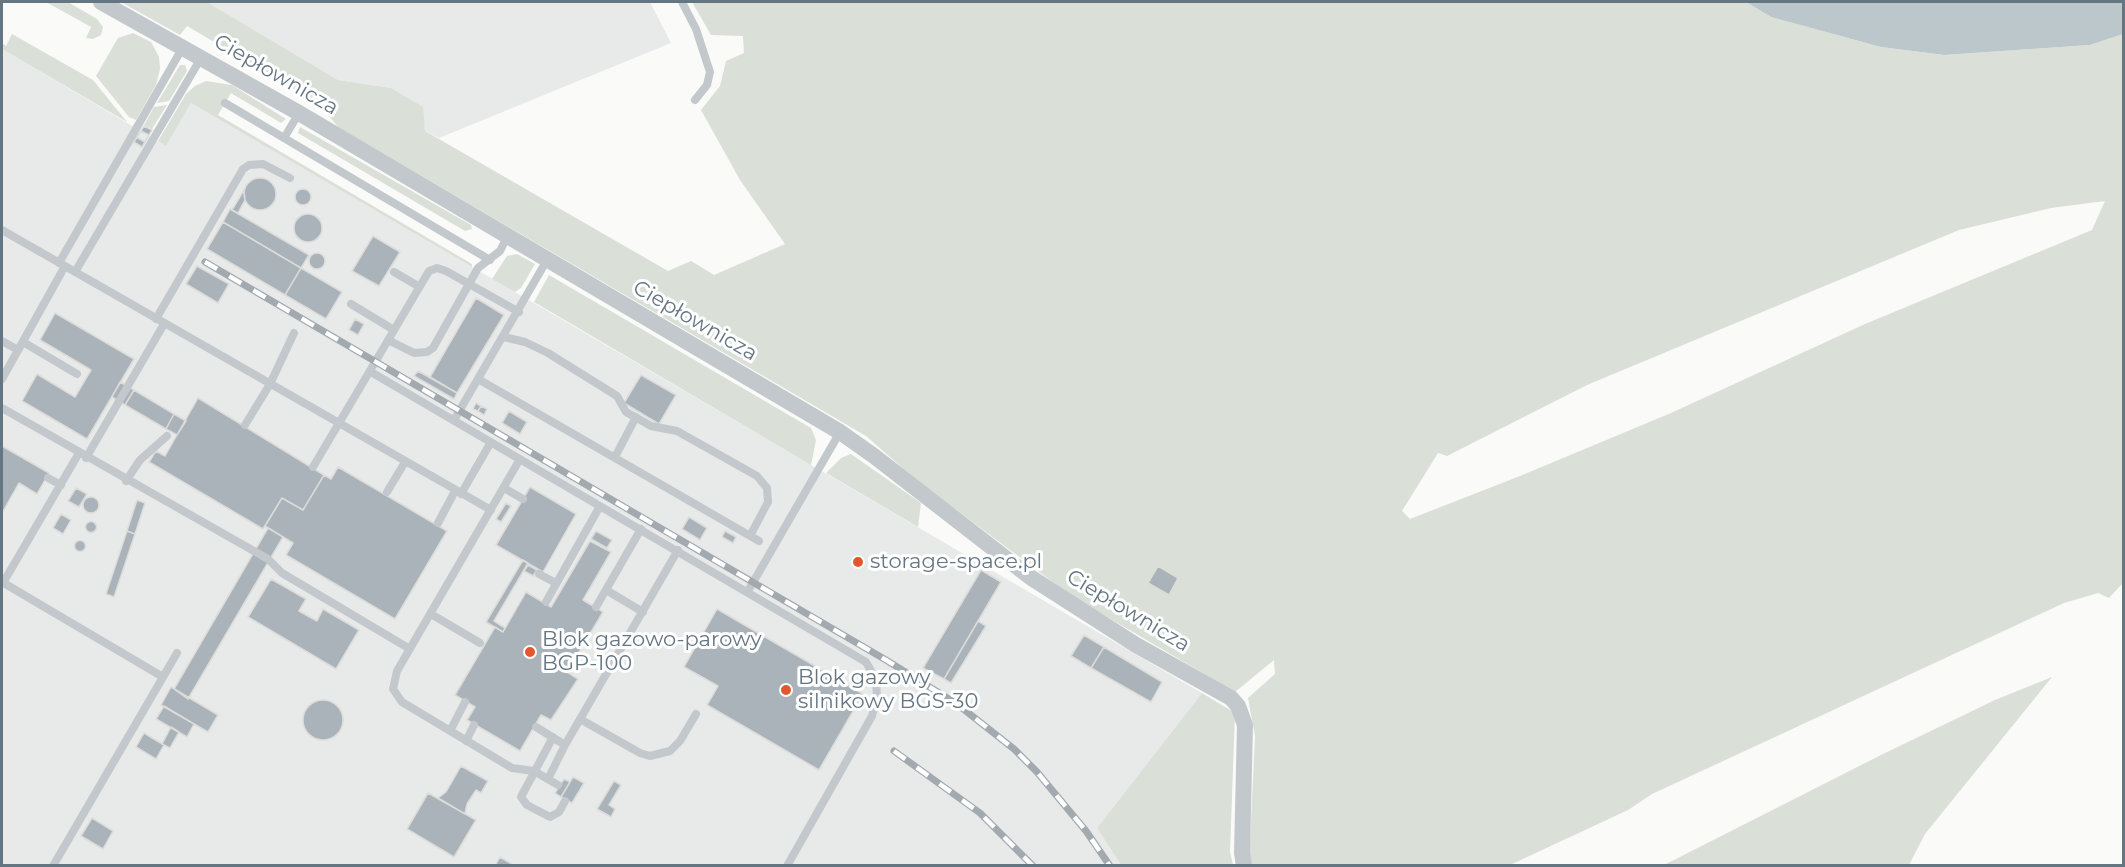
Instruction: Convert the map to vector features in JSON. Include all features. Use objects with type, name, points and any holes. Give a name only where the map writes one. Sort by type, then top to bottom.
[{"type":"street","name":"Ciepłownicza","points":[[101,2],[202,57],[840,432],[1030,577],[1136,645],[1231,698],[1242,714],[1246,739],[1242,832],[1244,866]]},
{"type":"lane","points":[[682,2],[696,29],[710,72],[706,85],[695,100]]},
{"type":"lane","points":[[2,379],[62,264],[183,47]]},
{"type":"lane","points":[[75,272],[202,57]]},
{"type":"lane","points":[[225,103],[490,260]]},
{"type":"lane","points":[[284,138],[298,113]]},
{"type":"lane","points":[[163,677],[2,583],[61,485],[83,455],[160,322],[243,168],[263,164],[290,178]]},
{"type":"lane","points":[[2,230],[491,510]]},
{"type":"lane","points":[[388,339],[405,350],[427,352],[440,338],[478,268],[500,251],[507,237]]},
{"type":"lane","points":[[454,420],[519,312],[547,260]]},
{"type":"lane","points":[[313,467],[425,274],[437,268],[519,312]]},
{"type":"lane","points":[[394,272],[418,286]]},
{"type":"lane","points":[[351,304],[394,330]]},
{"type":"lane","points":[[246,425],[270,384],[294,333]]},
{"type":"lane","points":[[504,337],[525,342],[548,353],[617,396],[626,412],[651,426],[677,431],[763,481],[767,488],[768,502],[750,536]]},
{"type":"lane","points":[[2,341],[20,346],[76,374]]},
{"type":"lane","points":[[370,372],[866,662],[876,680],[877,697],[872,716],[787,866]]},
{"type":"lane","points":[[478,379],[759,541]]},
{"type":"lane","points":[[2,408],[126,481],[268,559],[282,573],[410,649]]},
{"type":"lane","points":[[615,457],[636,417]]},
{"type":"lane","points":[[748,591],[840,432]]},
{"type":"lane","points":[[126,481],[140,460],[167,436]]},
{"type":"lane","points":[[438,523],[490,442]]},
{"type":"lane","points":[[520,459],[410,649],[394,679],[393,689],[396,696],[512,768],[534,771],[558,785]]},
{"type":"lane","points":[[387,492],[405,462]]},
{"type":"lane","points":[[48,478],[61,485]]},
{"type":"lane","points":[[504,488],[522,499]]},
{"type":"lane","points":[[546,602],[600,506]]},
{"type":"lane","points":[[596,607],[640,529]]},
{"type":"lane","points":[[548,779],[565,745],[678,550]]},
{"type":"lane","points":[[539,574],[556,583]]},
{"type":"lane","points":[[606,590],[644,612]]},
{"type":"lane","points":[[431,614],[480,643]]},
{"type":"lane","points":[[53,866],[177,653]]},
{"type":"lane","points":[[450,731],[465,702]]},
{"type":"lane","points":[[580,719],[640,753],[650,756],[670,751],[680,741],[696,714]]},
{"type":"lane","points":[[466,741],[474,725]]},
{"type":"lane","points":[[536,727],[565,745]]},
{"type":"lane","points":[[553,737],[522,791],[523,802],[550,817],[559,812],[565,801]]},
{"type":"shaded area","points":[[46,2],[68,2],[97,19],[103,27],[101,35],[93,39],[86,38],[91,27]]},
{"type":"shaded area","points":[[121,2],[207,2],[338,80],[391,88],[423,107],[425,131],[668,271],[691,261],[714,275],[785,244],[740,180],[701,110],[720,86],[726,61],[744,53],[743,36],[711,35],[692,2],[1746,2],[1771,17],[1881,47],[1944,55],[2090,45],[2123,34],[2123,583],[2109,598],[2098,593],[2064,603],[1652,794],[1628,810],[1510,865],[1249,865],[1255,736],[1248,698],[1275,674],[1274,660],[1235,692],[1070,595],[914,478],[866,436],[338,127],[319,104],[187,26],[180,35]],"holes":[[[2105,201],[2092,230],[1865,324],[1671,413],[1520,476],[1410,519],[1402,511],[1438,453],[1447,456],[1587,385],[1959,230],[2051,208]]]},
{"type":"shaded area","points":[[207,2],[650,2],[671,43],[439,138],[425,131],[422,107],[391,88],[338,80]]},
{"type":"shaded area","points":[[1746,2],[2123,2],[2123,34],[2090,45],[1944,55],[1881,47],[1771,17]]},
{"type":"shaded area","points":[[133,33],[151,42],[159,57],[160,69],[156,85],[136,120],[129,117],[96,76],[118,38]]},
{"type":"shaded area","points":[[12,34],[93,80],[127,122],[2,49],[2,43],[6,46]]},
{"type":"shaded area","points":[[2,49],[166,146],[191,103],[1202,693],[1097,828],[1121,865],[2,866]]},
{"type":"shaded area","points":[[180,65],[185,65],[187,71],[169,101],[157,103]]},
{"type":"shaded area","points":[[206,81],[232,85],[286,119],[281,123],[231,93],[218,115],[472,264],[472,267],[191,103],[166,146],[158,141],[186,94],[195,86]]},
{"type":"shaded area","points":[[167,105],[152,129],[144,125],[154,107]]},
{"type":"shaded area","points":[[300,127],[471,225],[472,229],[465,231],[298,133]]},
{"type":"shaded area","points":[[517,254],[535,264],[521,288],[515,292],[492,279],[507,256]]},
{"type":"shaded area","points":[[549,275],[811,428],[816,440],[811,465],[534,302]]},
{"type":"shaded area","points":[[851,454],[921,503],[918,527],[826,473],[841,458]]},
{"type":"shaded area","points":[[2052,677],[1925,834],[1909,865],[1664,865],[1883,754],[1995,700]]},
{"type":"shaded area","points":[[1202,693],[1235,713],[1230,852],[1233,865],[1121,865],[1097,828]]},
{"type":"building","points":[[144,126],[152,130],[142,147],[134,142]]},
{"type":"building","points":[[141,131],[149,135],[145,142],[136,137]]},
{"type":"building","points":[[260,178],[271,183],[276,194],[271,205],[260,210],[249,205],[244,194],[249,183]]},
{"type":"building","points":[[303,189],[309,191],[311,197],[309,203],[303,205],[297,203],[295,197],[297,191]]},
{"type":"building","points":[[244,190],[245,200],[238,213],[232,210]]},
{"type":"building","points":[[230,209],[309,255],[301,268],[223,222]]},
{"type":"building","points":[[308,214],[318,218],[322,228],[318,238],[308,242],[298,238],[294,228],[298,218]]},
{"type":"building","points":[[223,222],[301,268],[285,295],[207,249]]},
{"type":"building","points":[[373,236],[400,252],[379,286],[352,271]]},
{"type":"building","points":[[317,253],[323,255],[325,261],[323,267],[317,269],[311,267],[309,261],[311,255]]},
{"type":"building","points":[[197,266],[229,284],[218,303],[186,284]]},
{"type":"building","points":[[301,268],[342,292],[326,319],[285,295]]},
{"type":"building","points":[[476,298],[504,315],[457,393],[430,377]]},
{"type":"building","points":[[55,313],[134,359],[87,439],[22,401],[37,374],[75,397],[91,370],[40,340]]},
{"type":"building","points":[[355,319],[364,324],[358,335],[349,330]]},
{"type":"building","points":[[418,371],[457,393],[454,399],[414,376]]},
{"type":"building","points":[[641,375],[676,395],[659,424],[624,403]]},
{"type":"building","points":[[120,382],[134,390],[125,405],[112,397]]},
{"type":"building","points":[[134,390],[174,414],[166,429],[125,405]]},
{"type":"building","points":[[198,398],[324,475],[303,510],[282,498],[263,529],[149,462],[156,451],[165,456]]},
{"type":"building","points":[[476,403],[481,406],[478,411],[473,409]]},
{"type":"building","points":[[481,406],[487,409],[484,415],[478,411]]},
{"type":"building","points":[[509,411],[527,422],[520,434],[502,423]]},
{"type":"building","points":[[174,414],[186,421],[177,435],[166,429]]},
{"type":"building","points":[[2,446],[49,473],[37,494],[19,483],[2,513]]},
{"type":"building","points":[[338,467],[447,531],[395,619],[286,555],[293,543],[265,526],[282,498],[303,510],[324,475],[331,479]]},
{"type":"building","points":[[530,487],[576,514],[543,572],[496,545]]},
{"type":"building","points":[[76,488],[87,494],[79,507],[68,501]]},
{"type":"building","points":[[91,497],[97,499],[99,505],[97,511],[91,513],[85,511],[83,505],[85,499]]},
{"type":"building","points":[[137,500],[145,503],[135,534],[127,531]]},
{"type":"building","points":[[506,503],[511,506],[501,522],[496,519]]},
{"type":"building","points":[[61,514],[71,520],[63,534],[53,528]]},
{"type":"building","points":[[689,517],[707,528],[700,540],[682,529]]},
{"type":"building","points":[[91,521],[97,527],[91,533],[85,527]]},
{"type":"building","points":[[268,528],[283,537],[188,699],[174,689]]},
{"type":"building","points":[[127,531],[135,534],[114,597],[106,594]]},
{"type":"building","points":[[596,531],[612,540],[607,548],[591,539]]},
{"type":"building","points":[[725,531],[736,537],[733,543],[722,537]]},
{"type":"building","points":[[80,540],[86,546],[80,552],[74,546]]},
{"type":"building","name":"Blok gazowo-parowy BGP-100","points":[[590,541],[611,552],[583,600],[603,612],[567,672],[578,679],[551,720],[541,715],[520,751],[467,720],[475,707],[455,695],[495,627],[503,632],[526,592],[551,607]]},
{"type":"building","points":[[523,560],[528,563],[494,621],[505,628],[503,632],[486,622]]},
{"type":"building","points":[[528,565],[537,570],[533,576],[524,571]]},
{"type":"building","points":[[1158,566],[1178,578],[1169,595],[1148,583]]},
{"type":"building","points":[[981,570],[1001,582],[944,679],[923,668]]},
{"type":"building","points":[[271,579],[306,599],[299,611],[317,621],[323,609],[359,630],[336,669],[248,617]]},
{"type":"building","name":"Blok gazowy silnikowy BGS-30","points":[[717,609],[863,694],[819,770],[707,705],[718,686],[684,667]]},
{"type":"building","points":[[978,621],[986,626],[951,683],[944,679]]},
{"type":"building","points":[[1084,635],[1104,647],[1091,668],[1071,656]]},
{"type":"building","points":[[1104,647],[1162,682],[1151,702],[1091,668]]},
{"type":"building","points":[[171,687],[218,715],[208,732],[161,705]]},
{"type":"building","points":[[323,700],[331,701],[337,706],[342,712],[342,728],[337,734],[331,739],[323,740],[315,739],[309,734],[304,728],[303,720],[304,712],[309,706],[315,701]]},
{"type":"building","points":[[164,706],[194,724],[187,737],[156,719]]},
{"type":"building","points":[[171,727],[179,732],[170,748],[162,744]]},
{"type":"building","points":[[144,733],[164,745],[156,759],[136,747]]},
{"type":"building","points":[[461,766],[488,781],[481,793],[476,790],[467,804],[465,814],[438,798],[446,792]]},
{"type":"building","points":[[573,777],[584,783],[572,803],[561,797]]},
{"type":"building","points":[[564,779],[570,782],[561,797],[555,793]]},
{"type":"building","points":[[614,781],[621,785],[609,805],[615,809],[611,817],[597,809]]},
{"type":"building","points":[[428,793],[476,820],[454,857],[407,829]]},
{"type":"building","points":[[92,818],[113,831],[103,849],[81,836]]},
{"type":"building","points":[[500,857],[515,866],[495,866]]},
{"type":"railway","points":[[205,262],[886,660],[957,704],[1014,749],[1037,772],[1086,831],[1110,866]]},
{"type":"railway","points":[[894,751],[980,813],[1033,866]]},
{"type":"place","name":"storage-space.pl","points":[[858,562]]},
{"type":"place","name":"Blok gazowo-parowy BGP-100","points":[[530,652]]},
{"type":"place","name":"Blok gazowy silnikowy BGS-30","points":[[786,690]]}]
